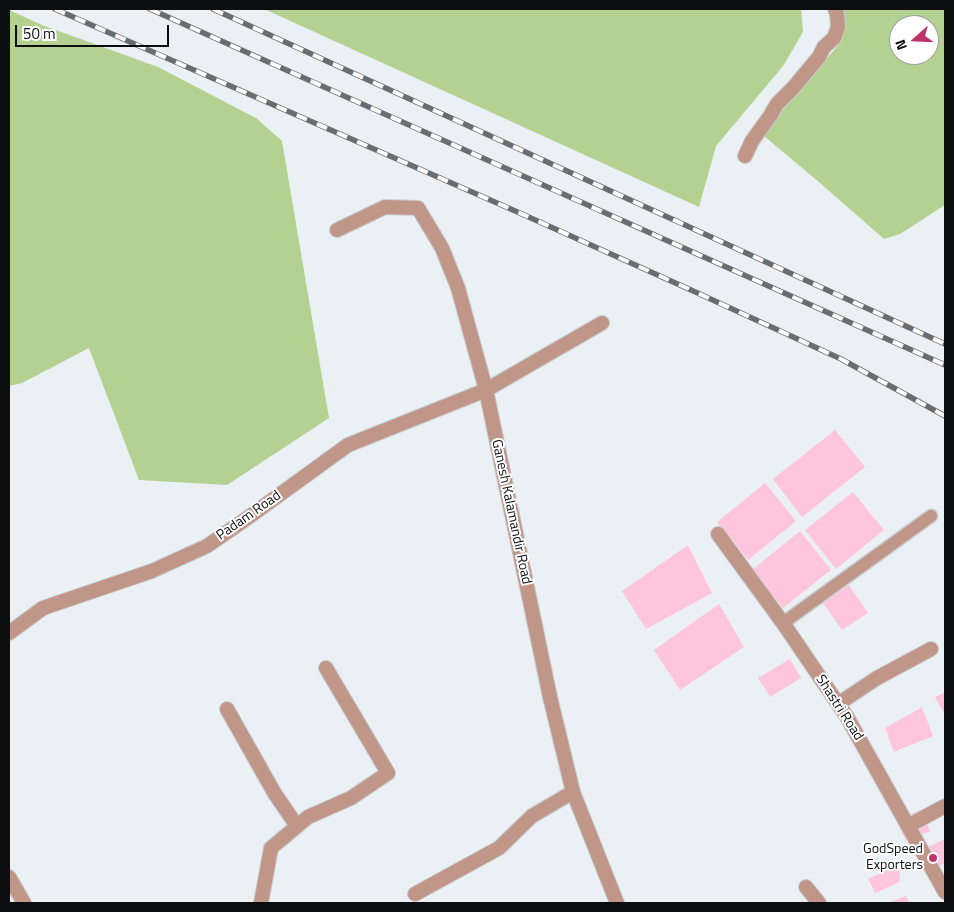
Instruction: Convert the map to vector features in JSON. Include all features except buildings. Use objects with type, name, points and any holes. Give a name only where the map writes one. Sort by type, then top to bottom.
[{"type":"street","points":[[745,156],[752,141],[777,104],[815,62],[824,47],[834,38],[838,27],[835,9]]},
{"type":"street","name":"Ganesh Kalamandir Road","points":[[337,230],[385,207],[418,208],[442,248],[458,288],[486,390],[550,697],[573,792],[617,903]]},
{"type":"street","name":"Padam Road","points":[[9,633],[43,608],[152,571],[207,546],[348,445],[486,390],[602,323]]},
{"type":"street","name":"Shastri Road","points":[[718,534],[783,623],[847,717],[945,892]]},
{"type":"street","points":[[838,704],[877,678],[931,649]]},
{"type":"street","points":[[262,903],[271,848],[308,817],[351,798],[388,773],[326,668]]},
{"type":"street","points":[[226,709],[275,794],[297,826]]},
{"type":"street","points":[[415,894],[499,848],[532,816],[573,792]]},
{"type":"street","points":[[908,826],[945,806]]},
{"type":"street","points":[[9,877],[24,903]]},
{"type":"street","points":[[806,887],[819,903]]},
{"type":"lane","points":[[783,623],[931,516]]},
{"type":"green space","points":[[264,9],[801,9],[803,32],[783,66],[716,146],[699,207]]},
{"type":"green space","points":[[838,9],[945,9],[945,205],[900,234],[884,239],[764,136],[785,107],[841,42]]},
{"type":"green space","points":[[9,10],[42,25],[158,67],[256,118],[282,141],[329,418],[227,485],[139,480],[89,348],[22,383],[9,386]]},
{"type":"railway","points":[[55,9],[691,290],[841,359],[945,416]]},
{"type":"railway","points":[[150,9],[945,365]]},
{"type":"railway","points":[[213,9],[945,344]]},
{"type":"place","name":"GodSpeed Exporters","points":[[933,858]]}]
